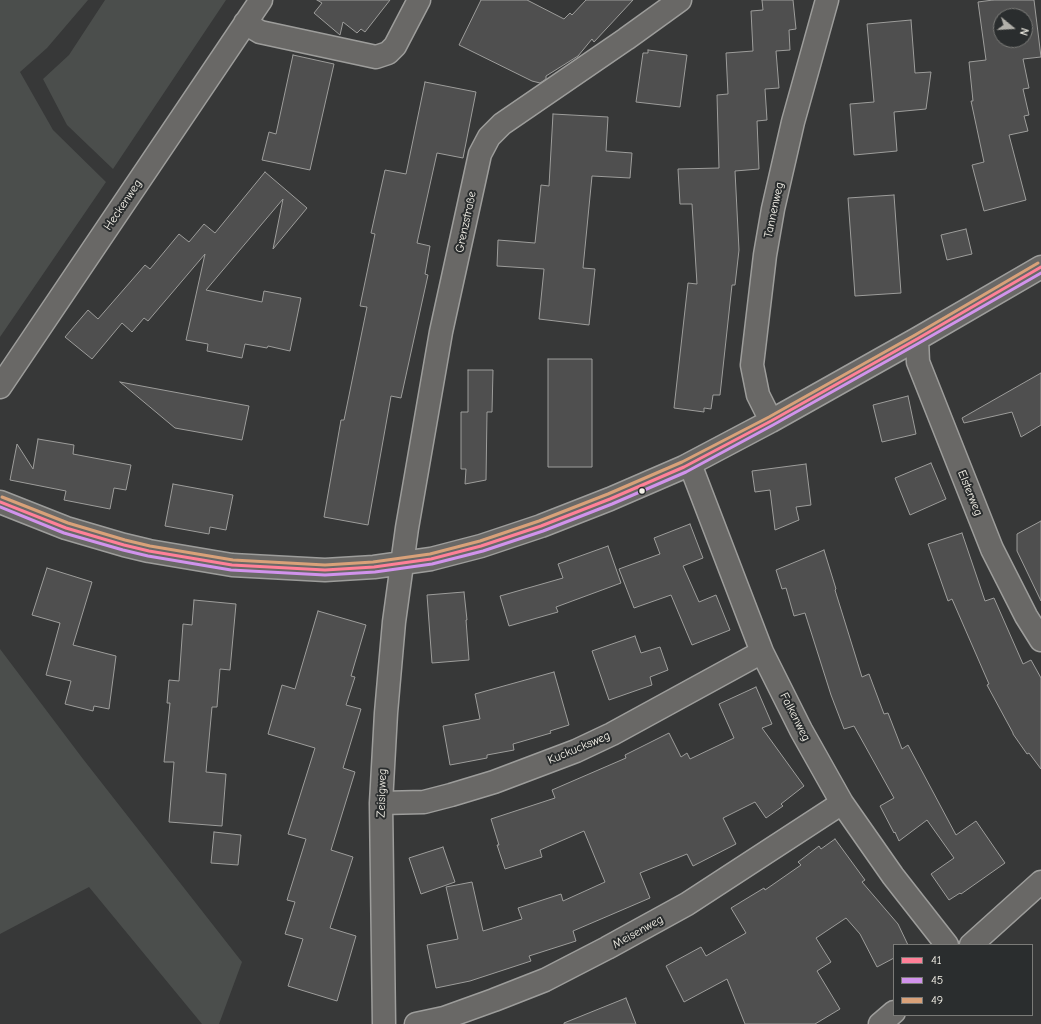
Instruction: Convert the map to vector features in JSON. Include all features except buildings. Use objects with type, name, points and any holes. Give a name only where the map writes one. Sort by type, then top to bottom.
[{"type":"street","name":"Heckenweg","points":[[0,387],[261,0]]},
{"type":"street","points":[[245,23],[260,32],[376,57],[388,53],[395,46],[419,0]]},
{"type":"street","name":"Grenzstraße","points":[[402,564],[441,332],[480,154],[489,137],[502,124],[680,0]]},
{"type":"street","name":"Tannenweg","points":[[771,421],[758,395],[752,364],[765,256],[773,209],[792,129],[827,0]]},
{"type":"street","points":[[0,502],[66,528],[149,552],[232,565],[325,570],[366,568],[430,559],[481,546],[542,526],[610,499],[690,464],[771,421],[1041,267]]},
{"type":"street","name":"Elsterweg","points":[[917,339],[918,362],[992,549],[1026,616],[1041,640]]},
{"type":"street","name":"Falkenweg","points":[[690,464],[762,652],[801,730],[842,803],[893,876],[946,944]]},
{"type":"street","name":"Zeisigweg","points":[[384,1024],[381,803],[390,667],[394,622],[402,564]]},
{"type":"street","name":"Kuckucksweg","points":[[381,803],[424,802],[451,795],[494,782],[576,751],[612,734],[762,652]]},
{"type":"street","name":"Meisenweg","points":[[416,1024],[444,1018],[545,980],[607,948],[687,904],[842,803]]},
{"type":"street","points":[[973,944],[1041,882]]},
{"type":"street","points":[[880,1024],[893,1013]]},
{"type":"shaded area","points":[[0,0],[88,0],[47,48],[20,72],[53,130],[106,182],[0,337]]},
{"type":"shaded area","points":[[105,0],[226,0],[113,169],[67,125],[43,79],[69,55]]},
{"type":"shaded area","points":[[0,649],[83,759],[242,962],[219,1024],[202,1024],[89,887],[0,934]]},
{"type":"transit line","name":"49","points":[[2,497],[68,523],[125,540],[150,546],[233,560],[325,565],[373,562],[430,554],[480,541],[539,521],[608,494],[682,462],[769,417],[915,335],[1038,263]]},
{"type":"transit line","name":"41","points":[[0,502],[66,528],[124,545],[149,551],[232,565],[325,570],[374,567],[431,559],[481,546],[541,526],[610,499],[684,467],[771,421],[1041,267]]},
{"type":"transit line","name":"45","points":[[0,507],[64,533],[123,550],[148,556],[231,570],[325,575],[375,572],[432,564],[483,551],[543,531],[612,504],[686,472],[773,425],[1041,273]]}]
